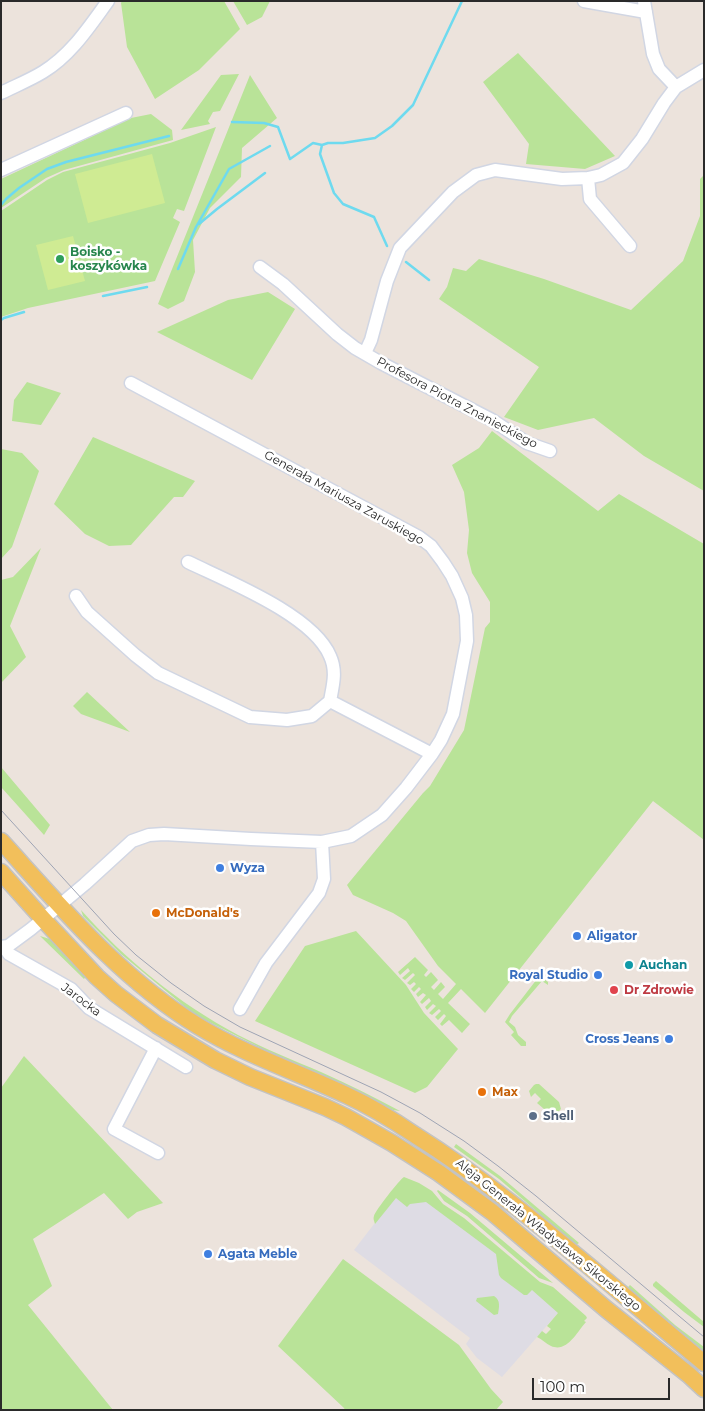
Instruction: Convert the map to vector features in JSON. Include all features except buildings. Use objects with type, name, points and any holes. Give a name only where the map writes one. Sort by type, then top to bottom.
[{"type":"main road","name":"Aleja Generała Władysława Sikorskiego","points":[[1,841],[102,950],[138,983],[183,1016],[226,1040],[348,1096],[412,1132],[476,1175],[704,1363]]},
{"type":"main road","name":"Aleja Generała Władysława Sikorskiego","points":[[1,872],[97,977],[157,1025],[206,1056],[234,1070],[346,1117],[446,1178],[492,1212],[704,1389]]},
{"type":"street","points":[[1,93],[44,72],[64,56],[83,36],[108,1]]},
{"type":"street","points":[[584,1],[645,7],[653,54],[659,69],[676,88]]},
{"type":"street","points":[[365,353],[371,340],[387,281],[400,248],[428,217],[465,182],[476,174],[495,170],[562,179],[588,178],[601,174],[623,162],[642,139],[664,103],[676,88],[704,70]]},
{"type":"street","points":[[1,170],[126,113]]},
{"type":"street","points":[[588,178],[590,199],[630,246]]},
{"type":"street","name":"Profesora Piotra Znanieckiego","points":[[260,267],[283,284],[337,334],[365,353],[492,420],[527,443],[550,451]]},
{"type":"street","name":"Generała Mariusza Zaruskiego","points":[[59,905],[86,884],[132,841],[149,835],[164,834],[322,842],[351,836],[382,815],[406,788],[441,740],[453,714],[467,641],[466,614],[462,598],[444,562],[420,536],[131,383]]},
{"type":"street","points":[[76,596],[88,612],[135,655],[158,673],[250,716],[287,720],[312,716],[330,701],[334,682],[334,670],[326,647],[315,634],[295,618],[263,598],[188,562]]},
{"type":"street","points":[[330,701],[432,754]]},
{"type":"street","points":[[240,1009],[266,963],[319,893],[324,879],[322,842]]},
{"type":"street","name":"Jarocka","points":[[59,905],[8,946],[3,947],[9,954],[71,990],[89,1008],[186,1067]]},
{"type":"street","points":[[156,1048],[114,1129],[158,1153]]},
{"type":"shaded area","points":[[405,1184],[565,1305],[502,1377],[477,1358],[466,1344],[470,1338],[354,1250]]},
{"type":"green space","points":[[122,1],[224,1],[240,29],[199,70],[155,99],[127,47]]},
{"type":"green space","points":[[233,1],[270,1],[262,17],[247,25]]},
{"type":"green space","points":[[518,53],[615,156],[585,169],[526,164],[529,144],[483,82]]},
{"type":"green space","points":[[239,74],[220,111],[213,112],[208,121],[210,124],[181,130],[221,75]]},
{"type":"green space","points":[[250,75],[277,118],[242,148],[241,177],[210,208],[193,240],[195,272],[184,301],[168,309],[158,304]]},
{"type":"green space","points":[[151,114],[172,130],[173,140],[64,170],[46,178],[1,208],[1,179],[131,118]]},
{"type":"green space","points":[[216,127],[184,211],[177,209],[173,218],[180,222],[155,281],[28,308],[1,317],[1,211],[47,180],[63,172],[170,143]]},
{"type":"green space","points":[[152,154],[165,203],[88,223],[75,174]]},
{"type":"green space","points":[[704,175],[704,491],[644,456],[594,418],[538,430],[504,417],[539,367],[439,299],[447,287],[453,268],[466,271],[479,259],[544,279],[631,310],[683,261],[700,216],[700,179]]},
{"type":"green space","name":"Boisko - koszykówka","points":[[73,236],[85,281],[48,290],[36,245]]},
{"type":"green space","points":[[268,292],[295,309],[252,380],[157,332],[228,300]]},
{"type":"green space","points":[[27,382],[61,393],[41,425],[12,421],[14,400]]},
{"type":"green space","points":[[492,431],[598,511],[619,494],[704,544],[704,840],[653,801],[485,1013],[461,989],[448,1003],[470,1024],[462,1033],[449,1020],[442,1026],[440,1024],[446,1016],[444,1014],[438,1020],[435,1017],[441,1011],[439,1009],[432,1015],[429,1013],[436,1006],[433,1004],[427,1010],[425,1007],[431,1001],[429,998],[422,1004],[420,1002],[426,995],[423,993],[418,997],[416,994],[421,989],[419,987],[414,992],[411,989],[416,984],[414,982],[410,985],[407,983],[415,975],[413,973],[405,980],[402,978],[410,971],[408,968],[400,975],[398,972],[415,957],[428,970],[424,975],[426,977],[431,972],[438,980],[431,987],[434,990],[441,982],[445,987],[438,994],[443,999],[456,984],[438,966],[406,921],[353,895],[347,885],[430,786],[464,730],[485,628],[490,622],[490,602],[472,573],[467,553],[469,530],[464,492],[452,465],[479,448]]},
{"type":"green space","points":[[93,437],[195,481],[183,497],[174,497],[131,545],[109,546],[85,534],[54,504]]},
{"type":"green space","points":[[1,449],[22,453],[39,471],[12,547],[1,559]]},
{"type":"green space","points":[[41,548],[10,626],[26,657],[1,683],[1,580],[13,577]]},
{"type":"green space","points":[[87,692],[130,732],[81,714],[73,706]]},
{"type":"green space","points":[[1,767],[50,825],[44,835],[1,787]]},
{"type":"green space","points":[[81,910],[135,963],[194,1009],[248,1040],[341,1081],[400,1111],[393,1110],[343,1084],[263,1049],[195,1015],[121,954],[83,916]]},
{"type":"green space","points":[[356,931],[406,985],[424,1013],[458,1049],[427,1087],[415,1093],[255,1021],[305,946]]},
{"type":"green space","points":[[40,936],[53,940],[87,975],[84,979]]},
{"type":"green space","points":[[537,979],[544,979],[548,982],[548,985],[542,981],[509,1022],[515,1027],[518,1035],[526,1042],[526,1046],[521,1046],[511,1035],[514,1032],[505,1022]]},
{"type":"green space","points":[[24,1056],[163,1203],[137,1212],[128,1219],[104,1193],[33,1239],[52,1286],[28,1305],[113,1410],[1,1410],[1,1088]]},
{"type":"green space","points":[[536,1084],[539,1084],[559,1102],[561,1109],[556,1114],[551,1115],[537,1103],[541,1099],[535,1093],[531,1097],[529,1091]]},
{"type":"green space","points":[[456,1144],[500,1176],[579,1243],[576,1245],[499,1179],[454,1147]]},
{"type":"green space","points":[[404,1177],[432,1191],[443,1204],[464,1218],[540,1282],[553,1287],[586,1316],[587,1318],[584,1321],[586,1322],[567,1344],[557,1347],[549,1345],[537,1337],[542,1331],[546,1334],[551,1329],[547,1326],[558,1313],[532,1290],[527,1295],[524,1295],[501,1278],[496,1254],[426,1202],[410,1204],[407,1207],[396,1198],[375,1224],[375,1213]]},
{"type":"green space","points":[[438,1190],[470,1213],[553,1283],[539,1278],[467,1216],[444,1201]]},
{"type":"green space","points":[[343,1259],[459,1345],[491,1389],[503,1402],[496,1410],[345,1410],[278,1346]]},
{"type":"green space","points":[[656,1281],[704,1322],[704,1327],[653,1286]]},
{"type":"green space","points":[[630,1285],[675,1325],[704,1347],[704,1354],[627,1288]]},
{"type":"green space","points":[[494,1296],[499,1302],[499,1307],[498,1314],[494,1315],[476,1301],[477,1298]]},
{"type":"waterway","points":[[232,122],[264,123],[278,127],[290,159],[313,143],[322,145],[375,138],[392,126],[413,105],[462,1]]},
{"type":"waterway","points":[[1,205],[19,188],[47,169],[66,162],[169,136]]},
{"type":"waterway","points":[[322,145],[320,154],[334,193],[343,204],[374,217],[387,246]]},
{"type":"waterway","points":[[178,269],[196,227],[229,169],[270,146]]},
{"type":"waterway","points":[[199,224],[265,173]]},
{"type":"waterway","points":[[406,262],[429,280]]},
{"type":"waterway","points":[[103,296],[147,287]]},
{"type":"waterway","points":[[1,320],[24,312]]},
{"type":"tram line","points":[[1,810],[114,934],[136,955],[171,983],[204,1006],[240,1027],[381,1092],[420,1113],[464,1141],[536,1196],[704,1337]]},
{"type":"place","name":"Boisko - koszykówka","points":[[60,259]]},
{"type":"place","name":"Wyza","points":[[220,868]]},
{"type":"place","name":"McDonald's","points":[[156,913]]},
{"type":"place","name":"Aligator","points":[[577,936]]},
{"type":"place","name":"Auchan","points":[[629,965]]},
{"type":"place","name":"Royal Studio","points":[[598,975]]},
{"type":"place","name":"Dr Zdrowie","points":[[614,990]]},
{"type":"place","name":"Cross Jeans","points":[[669,1039]]},
{"type":"place","name":"Max","points":[[482,1092]]},
{"type":"place","name":"Shell","points":[[533,1116]]},
{"type":"place","name":"Agata Meble","points":[[208,1254]]}]
